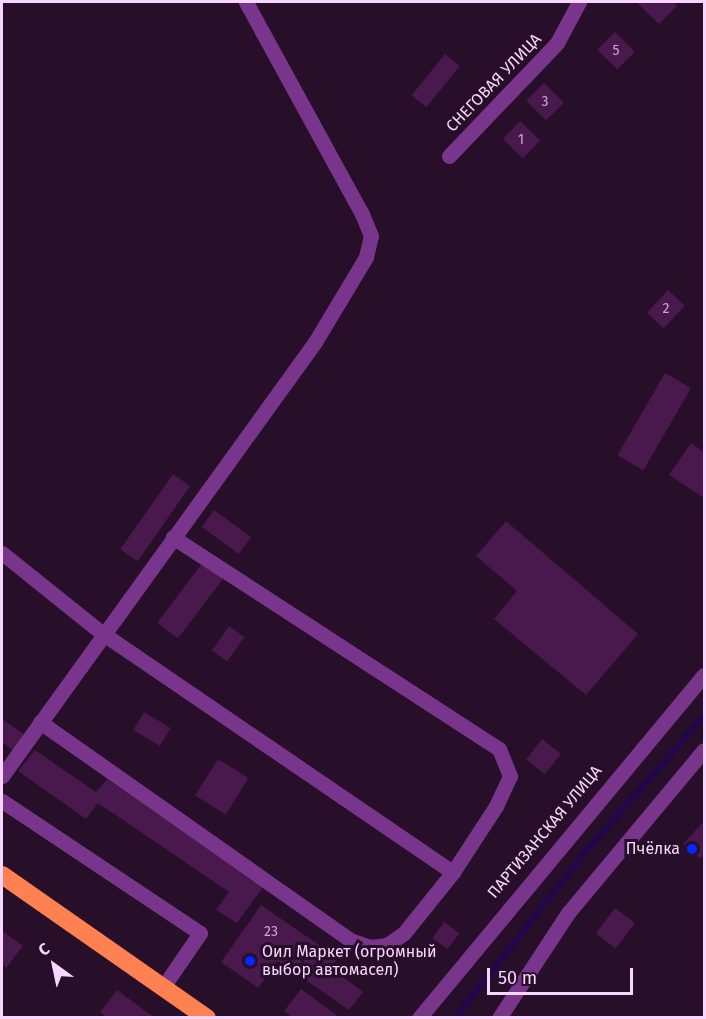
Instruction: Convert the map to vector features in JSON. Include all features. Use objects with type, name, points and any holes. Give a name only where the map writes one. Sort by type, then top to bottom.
[{"type":"highway","points":[[2,875],[207,1017]]},
{"type":"street","points":[[2,776],[102,633],[315,342],[366,257],[370,236],[363,214],[246,2]]},
{"type":"street","name":"СНЕГОВАЯ УЛИЦА","points":[[449,156],[557,43],[579,2]]},
{"type":"street","points":[[40,722],[350,940],[370,947],[387,945],[404,933],[453,872],[496,806],[510,776],[499,749],[173,537]]},
{"type":"street","points":[[2,553],[102,633],[453,872]]},
{"type":"street","name":"ПАРТИЗАНСКАЯ УЛИЦА","points":[[418,1017],[705,675]]},
{"type":"street","points":[[499,1017],[568,913],[705,750]]},
{"type":"street","points":[[2,801],[200,933],[163,987]]},
{"type":"building","points":[[641,2],[673,2],[677,6],[659,24],[638,4]]},
{"type":"building","points":[[615,32],[635,52],[617,69],[597,50]]},
{"type":"building","points":[[445,54],[460,66],[426,107],[412,95]]},
{"type":"building","points":[[544,83],[564,103],[546,120],[526,101]]},
{"type":"building","points":[[520,121],[540,140],[523,158],[503,139]]},
{"type":"building","points":[[668,290],[685,306],[664,328],[647,313]]},
{"type":"building","points":[[665,373],[691,388],[643,470],[618,455]]},
{"type":"building","points":[[691,443],[704,452],[704,498],[669,475]]},
{"type":"building","points":[[173,474],[190,486],[137,561],[120,549]]},
{"type":"building","points":[[214,510],[251,537],[239,554],[202,527]]},
{"type":"building","points":[[506,521],[638,634],[586,695],[494,619],[517,591],[476,556]]},
{"type":"building","points":[[203,562],[224,578],[178,638],[157,623]]},
{"type":"building","points":[[229,626],[245,637],[227,661],[212,651]]},
{"type":"building","points":[[144,712],[171,728],[160,746],[133,730]]},
{"type":"building","points":[[2,719],[25,735],[14,751],[2,742]]},
{"type":"building","points":[[542,739],[561,754],[545,774],[526,759]]},
{"type":"building","points":[[35,750],[96,792],[107,779],[263,887],[237,923],[216,910],[229,892],[98,803],[86,819],[18,771]]},
{"type":"building","points":[[218,759],[249,778],[226,815],[195,795]]},
{"type":"building","points":[[704,821],[704,854],[700,859],[683,844]]},
{"type":"building","points":[[261,905],[338,958],[331,968],[363,992],[349,1010],[278,961],[258,988],[221,962]]},
{"type":"building","points":[[615,908],[635,923],[616,949],[596,934]]},
{"type":"building","points":[[444,922],[459,933],[448,949],[432,938]]},
{"type":"building","points":[[2,931],[23,946],[6,968],[2,964]]},
{"type":"building","points":[[301,989],[338,1016],[337,1018],[293,1018],[284,1011]]},
{"type":"building","points":[[117,990],[155,1018],[107,1018],[100,1012]]},
{"type":"waterway","points":[[455,1018],[582,856],[704,716]]},
{"type":"place","name":"Пчёлка","points":[[692,849]]},
{"type":"place","name":"Оил Маркет (огромный выбор автомасел)","points":[[250,961]]}]
